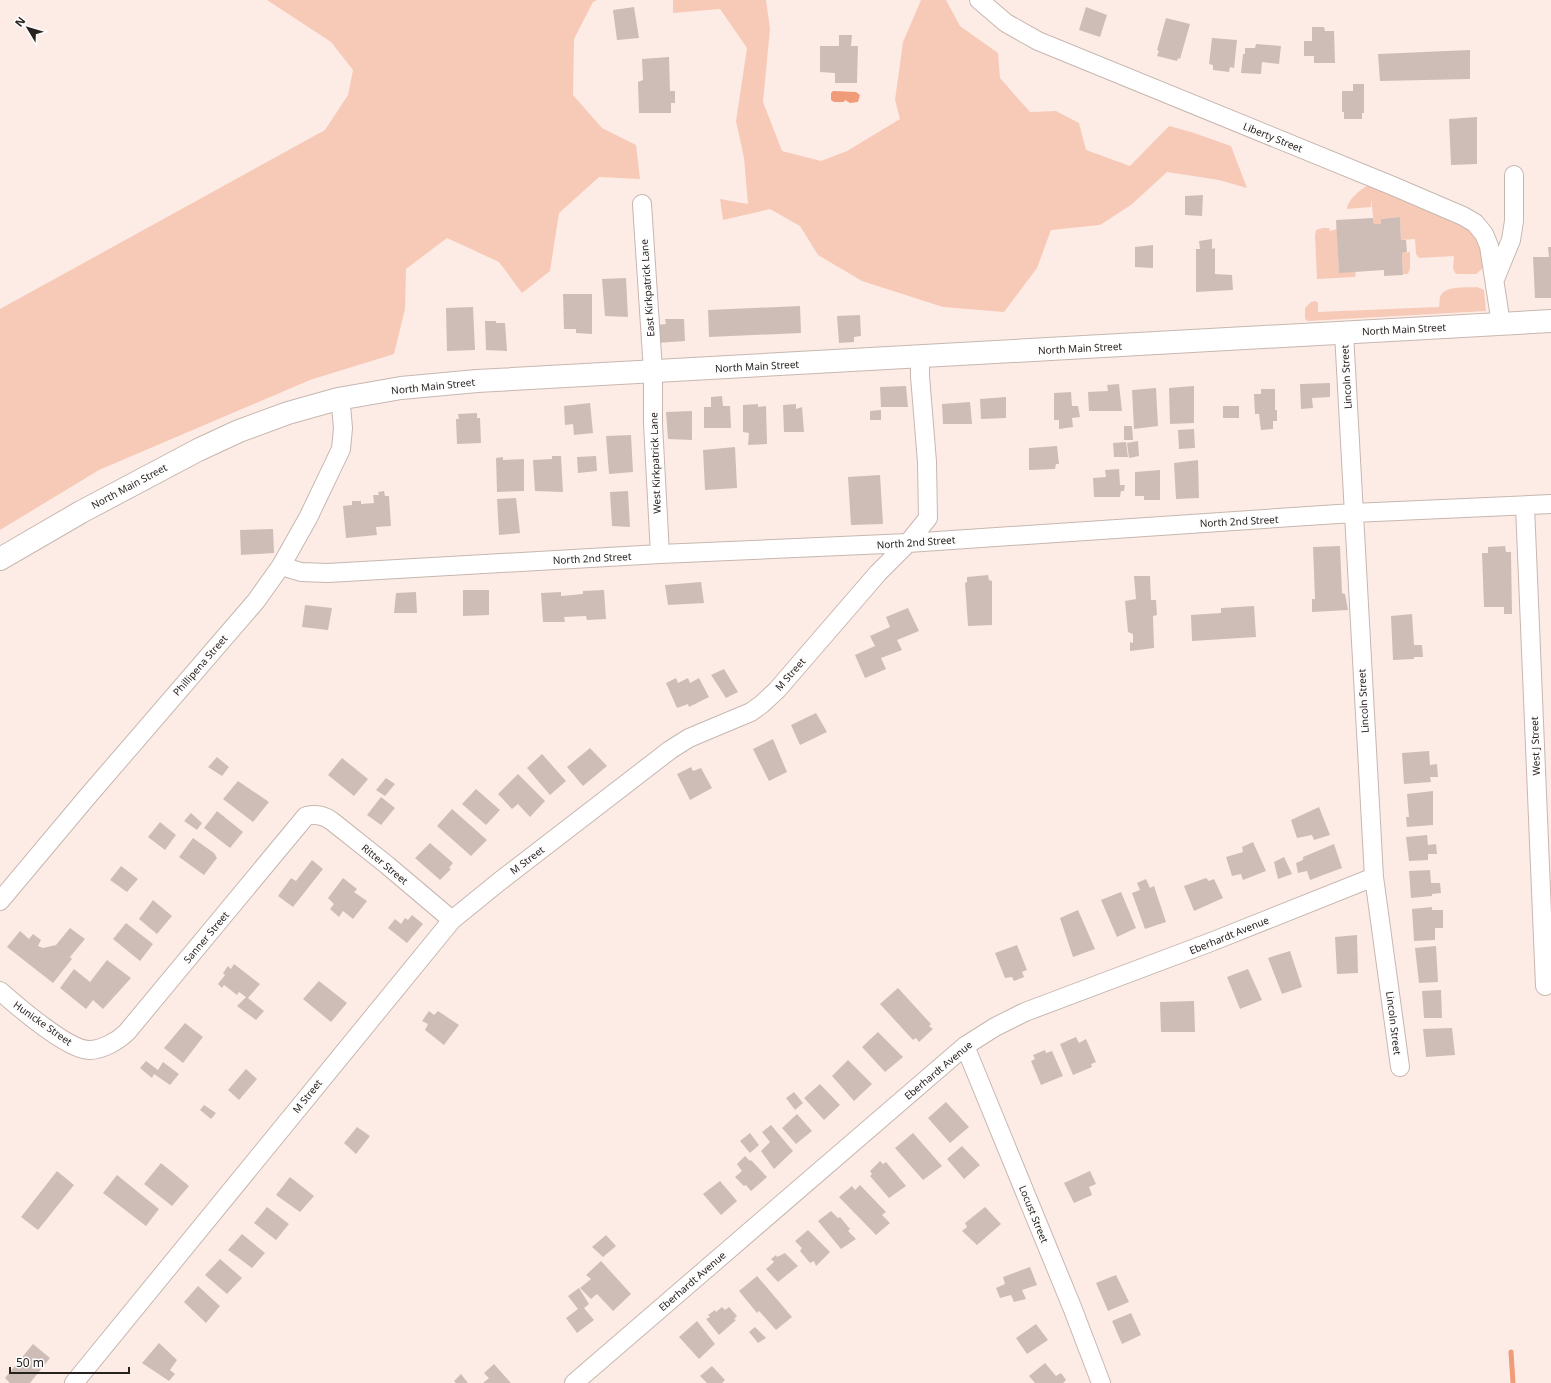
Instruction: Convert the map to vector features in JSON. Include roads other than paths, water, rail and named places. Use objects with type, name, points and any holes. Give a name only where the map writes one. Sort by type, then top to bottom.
[{"type":"main road","name":"North Main Street","points":[[0,559],[88,508],[226,436],[288,413],[338,400],[401,388],[477,381],[1551,321]]},
{"type":"street","name":"Liberty Street","points":[[980,0],[1006,23],[1038,41],[1393,186],[1463,216],[1475,223],[1484,234],[1489,246],[1501,324]]},
{"type":"street","points":[[1495,280],[1511,240],[1514,221],[1514,175]]},
{"type":"street","name":"East Kirkpatrick Lane","points":[[642,204],[652,371]]},
{"type":"street","name":"Lincoln Street","points":[[1344,333],[1374,877],[1400,1067]]},
{"type":"street","name":"M Street","points":[[74,1383],[452,920],[500,881],[670,750],[689,738],[751,712],[762,704],[776,690],[878,573],[908,543],[928,518],[920,357]]},
{"type":"street","name":"West Kirkpatrick Lane","points":[[652,371],[653,424],[660,554]]},
{"type":"street","name":"Phillipena Street","points":[[0,901],[93,790],[256,601],[282,566],[308,518],[341,449],[343,428],[341,406],[338,400]]},
{"type":"street","name":"North 2nd Street","points":[[282,566],[301,572],[328,573],[660,554],[908,543],[1353,513],[1551,504]]},
{"type":"street","name":"West J Street","points":[[1525,506],[1545,986]]},
{"type":"street","name":"Ritter Street","points":[[315,814],[325,816],[333,822],[452,920]]},
{"type":"street","name":"Sanner Street","points":[[89,1050],[119,1040],[127,1032],[306,816],[315,814]]},
{"type":"street","name":"Eberhardt Avenue","points":[[574,1383],[965,1046],[995,1027],[1025,1012],[1211,942],[1374,877]]},
{"type":"street","name":"Hunicke Street","points":[[0,991],[36,1020],[67,1042],[79,1048],[89,1050]]},
{"type":"street","name":"Locust Street","points":[[965,1046],[1072,1307],[1101,1383]]},
{"type":"waterway","points":[[1511,1352],[1513,1383]]}]
